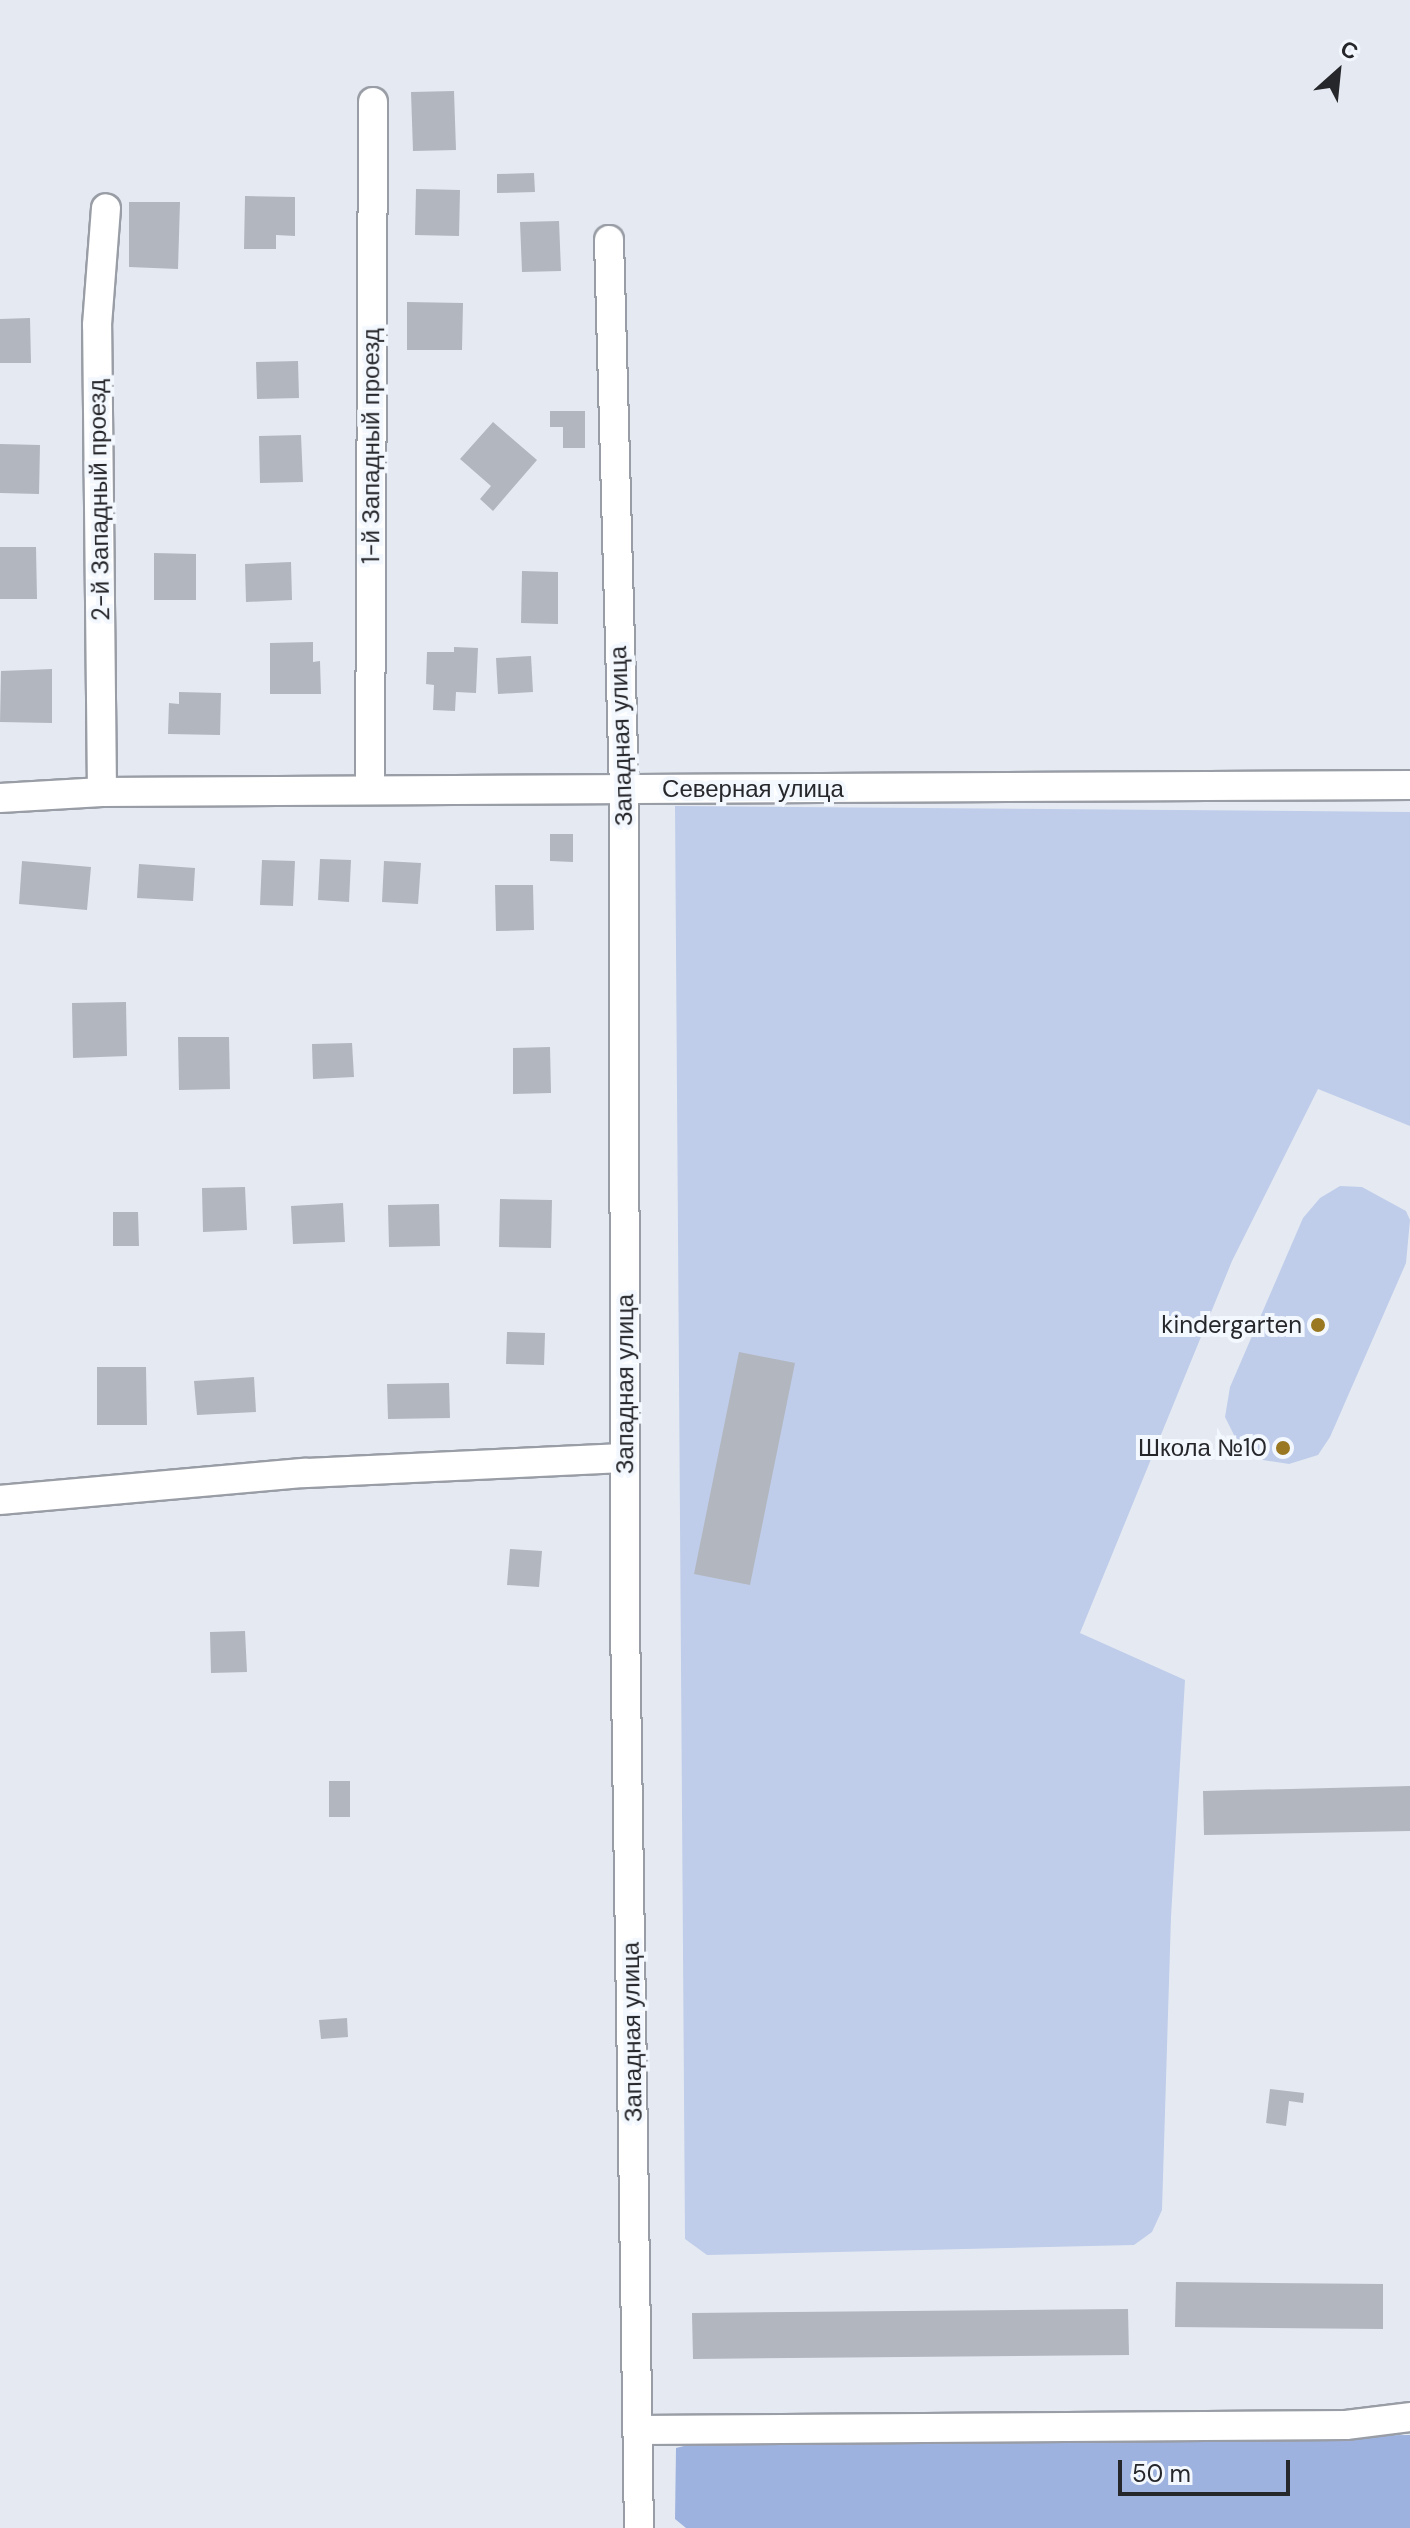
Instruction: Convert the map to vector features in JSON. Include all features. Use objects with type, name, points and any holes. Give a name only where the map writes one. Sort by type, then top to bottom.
[{"type":"street","name":"1-й Западный проезд","points":[[370,790],[373,102]]},
{"type":"street","name":"2-й Западный проезд","points":[[102,792],[97,325],[106,208]]},
{"type":"street","name":"Западная улица","points":[[609,240],[624,790],[625,1458],[639,2528]]},
{"type":"street","name":"Северная улица","points":[[0,798],[102,792],[1410,785]]},
{"type":"street","points":[[0,1500],[305,1473],[625,1458]]},
{"type":"street","points":[[640,2430],[1346,2425],[1410,2417]]},
{"type":"shaded area","points":[[675,806],[1410,812],[1410,1126],[1318,1089],[1232,1261],[1080,1633],[1185,1680],[1171,1917],[1162,2210],[1152,2232],[1134,2245],[707,2255],[685,2239]]},
{"type":"shaded area","name":"kindergarten","points":[[1340,1186],[1362,1187],[1406,1211],[1410,1220],[1406,1263],[1330,1437],[1318,1455],[1289,1464],[1263,1460],[1235,1437],[1225,1417],[1230,1387],[1303,1218],[1320,1198]]},
{"type":"shaded area","points":[[1410,2435],[1410,2528],[686,2528],[675,2519],[676,2448],[704,2441]]},
{"type":"building","points":[[454,91],[456,150],[413,151],[411,92]]},
{"type":"building","points":[[534,173],[535,192],[497,193],[497,174]]},
{"type":"building","points":[[416,189],[460,190],[459,236],[415,235]]},
{"type":"building","points":[[245,196],[295,197],[295,236],[276,235],[276,249],[244,249]]},
{"type":"building","points":[[129,202],[180,202],[178,269],[129,267]]},
{"type":"building","points":[[559,221],[561,271],[522,272],[520,222]]},
{"type":"building","points":[[407,302],[463,303],[462,350],[407,350]]},
{"type":"building","points":[[30,318],[31,363],[0,363],[0,319]]},
{"type":"building","points":[[298,361],[299,398],[257,399],[256,362]]},
{"type":"building","points":[[550,411],[585,411],[585,448],[563,448],[563,427],[550,427]]},
{"type":"building","points":[[493,422],[537,460],[493,511],[480,499],[491,486],[460,459]]},
{"type":"building","points":[[301,435],[303,482],[260,483],[259,436]]},
{"type":"building","points":[[0,444],[40,445],[39,494],[0,493]]},
{"type":"building","points":[[0,547],[36,547],[37,599],[0,599]]},
{"type":"building","points":[[154,553],[196,554],[196,600],[154,600]]},
{"type":"building","points":[[291,562],[292,600],[246,602],[245,564]]},
{"type":"building","points":[[522,571],[558,572],[558,624],[521,623]]},
{"type":"building","points":[[313,642],[313,662],[320,661],[321,694],[270,694],[270,643]]},
{"type":"building","points":[[454,647],[478,648],[476,693],[456,692],[455,711],[433,710],[434,685],[426,684],[427,652],[454,652]]},
{"type":"building","points":[[531,656],[533,692],[498,694],[496,658]]},
{"type":"building","points":[[52,669],[52,723],[0,722],[1,671]]},
{"type":"building","points":[[179,692],[221,693],[220,735],[168,734],[169,703],[179,704]]},
{"type":"building","points":[[550,834],[573,834],[573,862],[550,861]]},
{"type":"building","points":[[320,859],[351,860],[349,902],[318,900]]},
{"type":"building","points":[[262,860],[295,861],[293,906],[260,905]]},
{"type":"building","points":[[22,861],[91,867],[87,910],[19,904]]},
{"type":"building","points":[[384,861],[421,863],[418,904],[382,902]]},
{"type":"building","points":[[139,864],[195,868],[193,901],[137,898]]},
{"type":"building","points":[[495,885],[533,885],[534,930],[496,931]]},
{"type":"building","points":[[126,1002],[127,1056],[73,1058],[72,1003]]},
{"type":"building","points":[[178,1037],[229,1037],[230,1089],[179,1090]]},
{"type":"building","points":[[352,1043],[354,1077],[313,1079],[312,1044]]},
{"type":"building","points":[[550,1047],[551,1093],[513,1094],[513,1048]]},
{"type":"building","points":[[245,1187],[247,1230],[203,1232],[202,1188]]},
{"type":"building","points":[[500,1199],[552,1200],[551,1248],[499,1247]]},
{"type":"building","points":[[343,1203],[345,1242],[293,1244],[291,1206]]},
{"type":"building","points":[[439,1204],[440,1246],[389,1247],[388,1205]]},
{"type":"building","points":[[113,1212],[138,1212],[139,1246],[113,1246]]},
{"type":"building","points":[[507,1332],[545,1333],[544,1365],[506,1364]]},
{"type":"building","points":[[739,1352],[795,1363],[750,1585],[694,1574]]},
{"type":"building","points":[[97,1367],[146,1367],[147,1425],[97,1425]]},
{"type":"building","points":[[254,1377],[256,1412],[197,1415],[194,1381]]},
{"type":"building","points":[[449,1383],[450,1418],[388,1419],[387,1384]]},
{"type":"building","points":[[510,1549],[542,1551],[539,1587],[507,1585]]},
{"type":"building","points":[[245,1631],[247,1672],[211,1673],[210,1632]]},
{"type":"building","points":[[329,1781],[350,1781],[350,1817],[329,1817]]},
{"type":"building","points":[[1410,1786],[1410,1831],[1204,1835],[1203,1791]]},
{"type":"building","points":[[347,2018],[348,2037],[321,2039],[319,2020]]},
{"type":"building","points":[[1270,2089],[1304,2093],[1303,2103],[1289,2101],[1286,2126],[1266,2123]]},
{"type":"building","points":[[1176,2282],[1383,2284],[1383,2329],[1175,2327]]},
{"type":"building","points":[[1128,2309],[1129,2355],[693,2359],[692,2313]]},
{"type":"place","name":"kindergarten","points":[[1318,1325]]},
{"type":"place","name":"Школа №10","points":[[1283,1448]]}]
